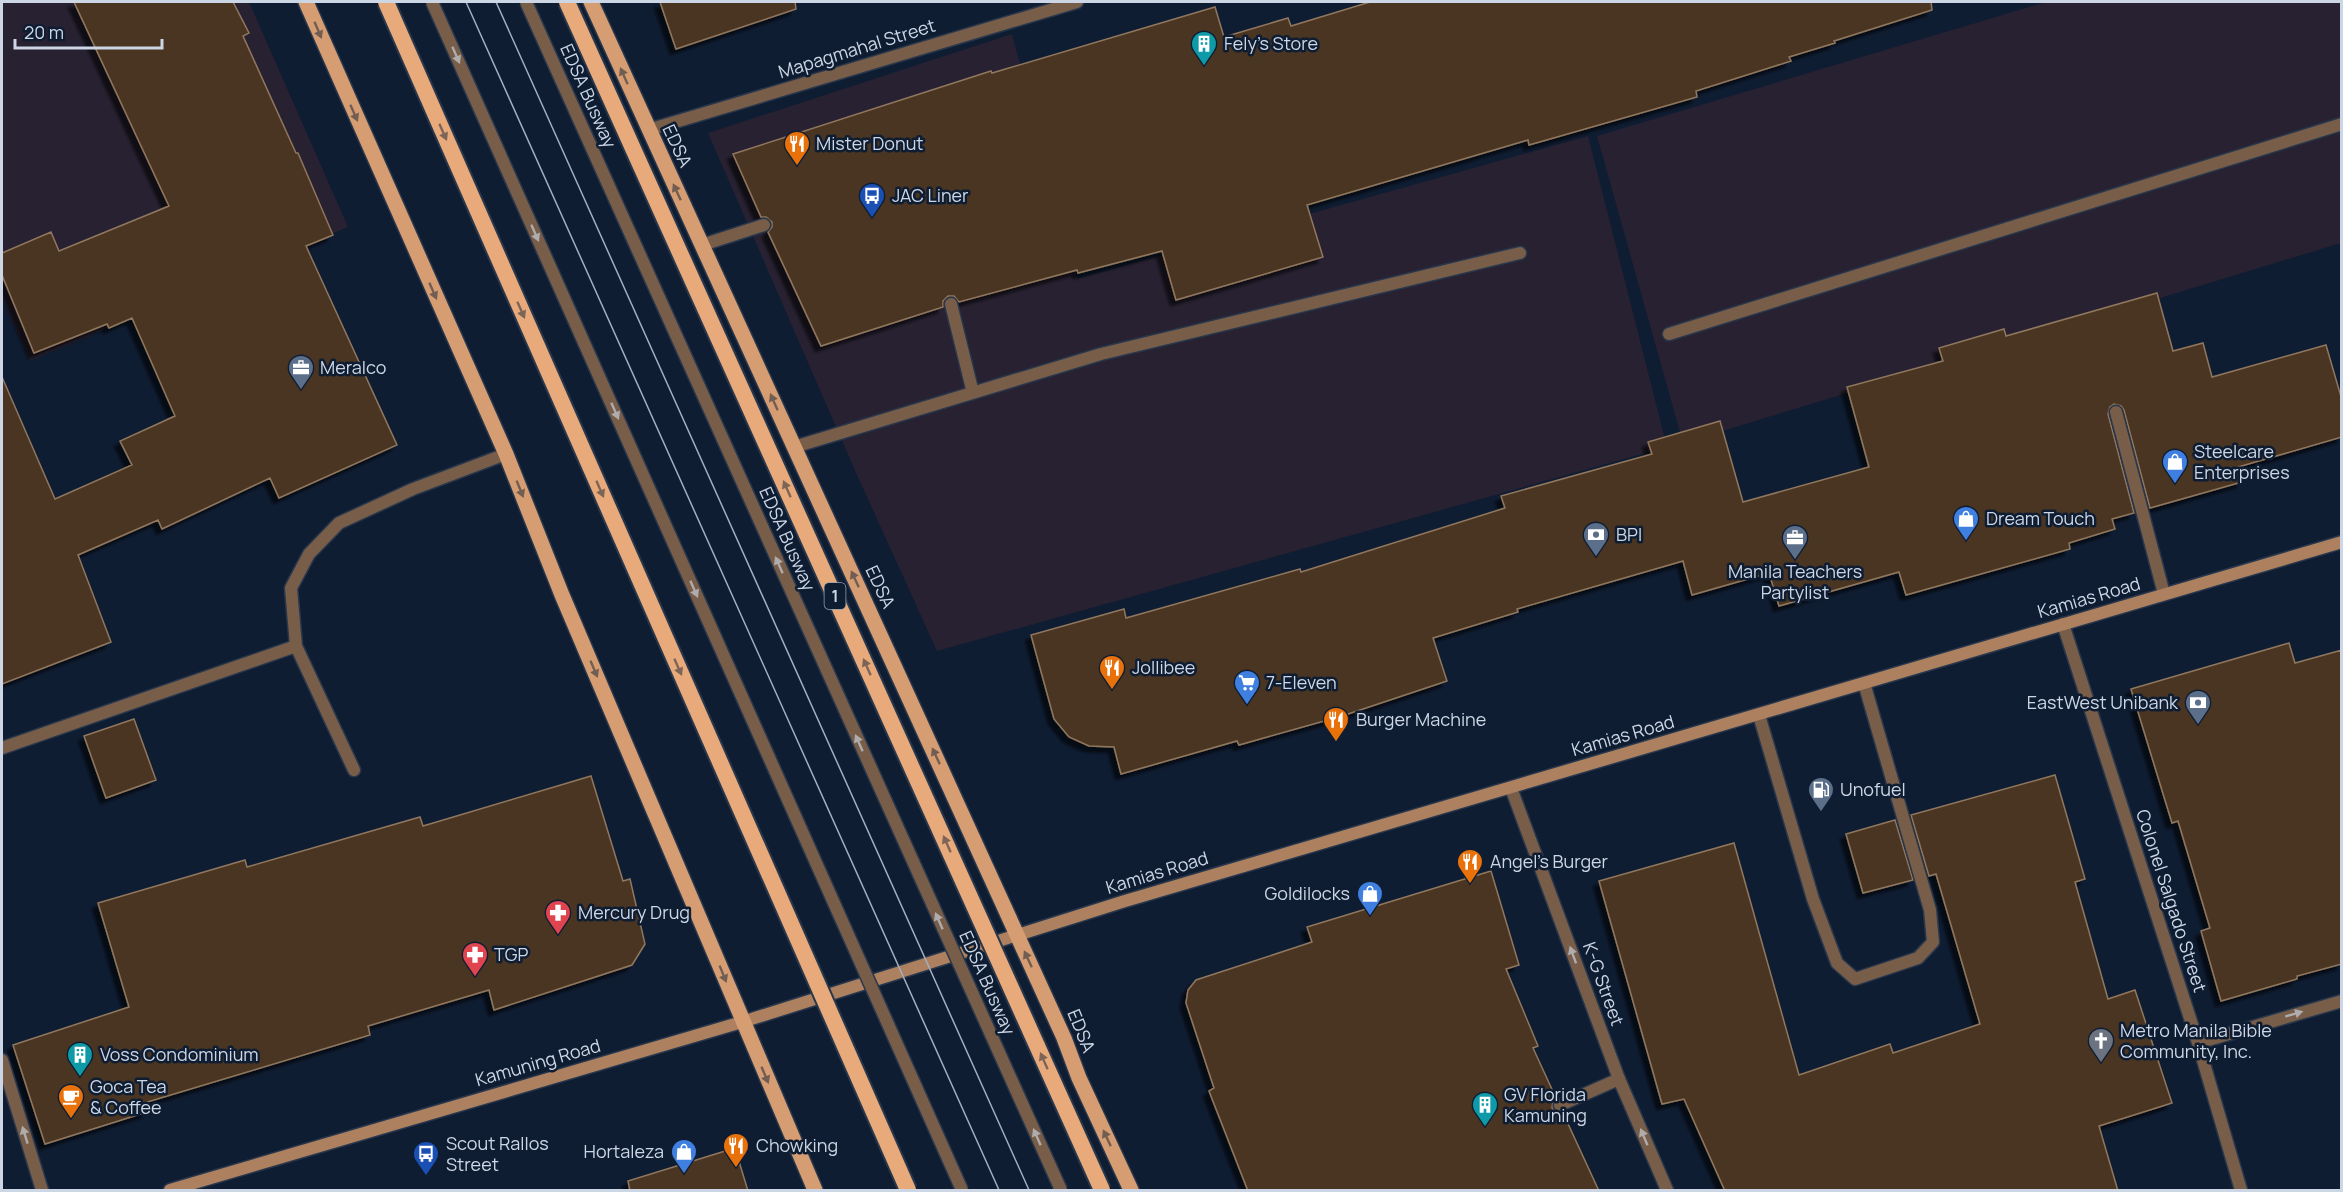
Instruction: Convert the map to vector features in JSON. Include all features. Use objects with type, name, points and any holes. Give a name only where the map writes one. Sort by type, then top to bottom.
[{"type":"highway","points":[[386,2],[908,1191]]},
{"type":"highway","name":"1","points":[[567,2],[1102,1191]]},
{"type":"main road","points":[[306,2],[506,454],[562,595],[815,1191]]},
{"type":"main road","name":"EDSA","points":[[591,2],[1064,1038],[1079,1078],[1131,1191]]},
{"type":"main road","name":"Kamias Road","points":[[915,966],[1016,934],[2342,542]]},
{"type":"main road","name":"Kamuning Road","points":[[170,1191],[742,1022],[915,966]]},
{"type":"street","points":[[432,2],[962,1191]]},
{"type":"street","name":"EDSA Busway","points":[[526,2],[1061,1191]]},
{"type":"street","name":"Mapagmahal Street","points":[[648,130],[1077,2]]},
{"type":"street","points":[[1669,334],[2342,123]]},
{"type":"street","points":[[702,245],[764,225]]},
{"type":"street","points":[[794,447],[1101,354],[1520,252]]},
{"type":"street","points":[[951,304],[973,393]]},
{"type":"street","points":[[2116,412],[2164,594]]},
{"type":"street","points":[[354,770],[296,646],[291,588],[309,554],[339,523],[413,489],[506,454]]},
{"type":"street","name":"Colonel Salgado Street","points":[[2063,624],[2198,1043],[2241,1191]]},
{"type":"street","points":[[2,748],[296,646]]},
{"type":"street","points":[[1759,715],[1823,927],[1837,963],[1855,979],[1918,958],[1933,942],[1930,910],[1864,683]]},
{"type":"street","name":"K-G Street","points":[[1511,788],[1619,1079],[1667,1191]]},
{"type":"street","points":[[2198,1043],[2342,1000]]},
{"type":"street","points":[[2,1060],[42,1191]]},
{"type":"street","points":[[1560,1105],[1619,1079]]},
{"type":"shaded area","points":[[2,2],[249,2],[348,227],[30,361],[2,299]]},
{"type":"shaded area","points":[[2046,2],[2341,2],[2341,243],[1683,443],[1597,136]]},
{"type":"shaded area","points":[[1012,34],[1077,279],[1588,136],[1667,447],[937,651],[857,475],[708,133]]},
{"type":"building","points":[[74,2],[233,2],[249,33],[243,36],[296,153],[298,153],[333,235],[306,246],[397,445],[279,498],[270,478],[162,529],[158,520],[78,555],[111,642],[2,684],[2,377],[55,499],[132,465],[120,441],[175,416],[132,318],[109,328],[107,324],[34,353],[2,275],[2,253],[51,232],[59,251],[169,206]]},
{"type":"building","points":[[660,2],[795,2],[796,9],[676,49]]},
{"type":"building","points":[[1370,2],[1931,2],[1932,10],[1834,41],[1835,43],[1789,57],[1791,61],[1696,91],[1697,97],[1529,145],[1528,140],[1307,205],[1323,257],[1176,300],[1162,251],[1078,273],[1077,270],[959,302],[954,296],[948,296],[943,301],[943,307],[821,346],[768,232],[772,227],[772,222],[766,217],[761,217],[733,154],[991,71],[992,73],[1215,7],[1224,37],[1288,18],[1291,26]]},
{"type":"building","points":[[2157,293],[2173,351],[2203,343],[2212,377],[2326,345],[2342,400],[2342,437],[2238,467],[2242,482],[2150,508],[2124,410],[2121,406],[2114,404],[2110,407],[2108,414],[2134,513],[2112,519],[2115,529],[2069,543],[2070,549],[1906,595],[1899,572],[1779,606],[1769,573],[1692,595],[1683,561],[1517,609],[1518,612],[1433,638],[1447,681],[1342,716],[1239,745],[1237,741],[1121,774],[1114,747],[1089,746],[1069,737],[1054,719],[1031,635],[1124,609],[1126,618],[1300,569],[1301,572],[1505,508],[1501,496],[1652,454],[1648,442],[1720,421],[1743,502],[1869,467],[1847,387],[1943,361],[1939,348],[2004,329],[2006,336]]},
{"type":"building","points":[[2289,643],[2295,663],[2342,650],[2342,964],[2221,1001],[2201,931],[2210,928],[2178,821],[2172,823],[2131,689]]},
{"type":"building","points":[[134,719],[156,780],[106,798],[84,736]]},
{"type":"building","points":[[2055,775],[2085,879],[2075,882],[2108,999],[2135,990],[2172,1103],[2099,1126],[2118,1191],[1725,1191],[1684,1099],[1662,1104],[1599,881],[1734,843],[1799,1075],[1890,1044],[1893,1053],[1980,1024],[1936,874],[1929,876],[1911,815]]},
{"type":"building","points":[[591,776],[623,881],[630,879],[645,944],[632,965],[494,1010],[489,990],[368,1026],[370,1035],[144,1103],[147,1112],[45,1144],[13,1045],[129,1007],[98,903],[245,860],[247,867],[420,817],[423,826]]},
{"type":"building","points":[[1895,820],[1913,880],[1863,893],[1846,834]]},
{"type":"building","points":[[1491,871],[1519,965],[1506,969],[1538,1046],[1533,1048],[1556,1098],[1552,1108],[1556,1112],[1563,1113],[1599,1191],[1248,1191],[1209,1091],[1214,1088],[1186,1003],[1188,990],[1196,980],[1312,942],[1307,927]]},
{"type":"building","points":[[735,1148],[748,1191],[630,1191],[628,1181]]},
{"type":"tram line","points":[[466,2],[999,1190]]},
{"type":"tram line","points":[[496,2],[1029,1190]]},
{"type":"place","name":"Fely's Store","points":[[1204,67]]},
{"type":"place","name":"Mister Donut","points":[[797,167]]},
{"type":"place","name":"JAC Liner","points":[[872,219]]},
{"type":"place","name":"Meralco","points":[[301,391]]},
{"type":"place","name":"Steelcare Enterprises","points":[[2175,485]]},
{"type":"place","name":"Dream Touch","points":[[1966,542]]},
{"type":"place","name":"BPI","points":[[1596,558]]},
{"type":"place","name":"Manila Teachers Partylist","points":[[1795,561]]},
{"type":"place","name":"Jollibee","points":[[1112,691]]},
{"type":"place","name":"7-Eleven","points":[[1247,706]]},
{"type":"place","name":"EastWest Unibank","points":[[2198,726]]},
{"type":"place","name":"Burger Machine","points":[[1336,743]]},
{"type":"place","name":"Unofuel","points":[[1821,813]]},
{"type":"place","name":"Angel's Burger","points":[[1470,885]]},
{"type":"place","name":"Goldilocks","points":[[1370,917]]},
{"type":"place","name":"Mercury Drug","points":[[558,936]]},
{"type":"place","name":"TGP","points":[[475,978]]},
{"type":"place","name":"Metro Manila Bible Community, Inc.","points":[[2101,1064]]},
{"type":"place","name":"Voss Condominium","points":[[80,1078]]},
{"type":"place","name":"Goca Tea & Coffee","points":[[71,1120]]},
{"type":"place","name":"GV Florida Kamuning","points":[[1485,1128]]},
{"type":"place","name":"Chowking","points":[[736,1169]]},
{"type":"place","name":"Hortaleza","points":[[684,1175]]},
{"type":"place","name":"Scout Rallos Street","points":[[426,1177]]}]
